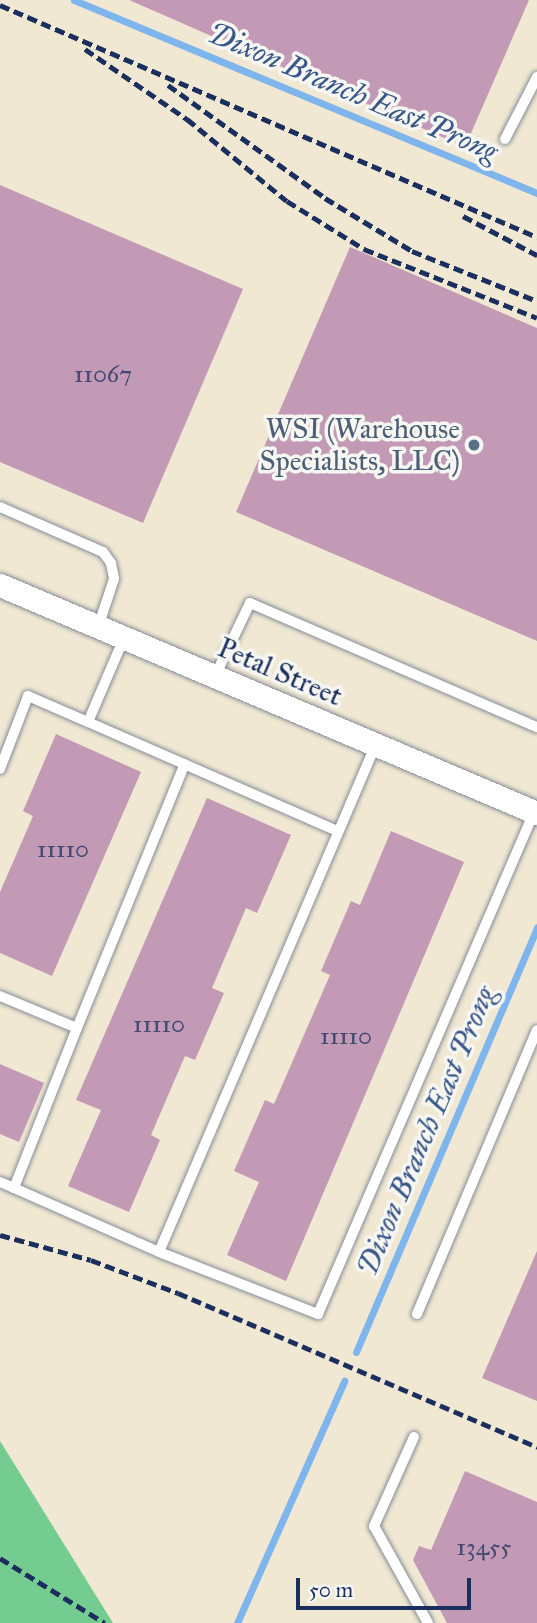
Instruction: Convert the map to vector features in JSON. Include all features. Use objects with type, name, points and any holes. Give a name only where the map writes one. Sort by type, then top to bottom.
[{"type":"street","name":"Petal Street","points":[[0,585],[536,810]]},
{"type":"lane","points":[[505,139],[537,77]]},
{"type":"lane","points":[[0,507],[103,552],[111,564],[114,579],[98,626]]},
{"type":"lane","points":[[215,676],[250,603],[537,727]]},
{"type":"lane","points":[[88,722],[124,638]]},
{"type":"lane","points":[[0,769],[28,696],[338,831]]},
{"type":"lane","points":[[159,1252],[376,744]]},
{"type":"lane","points":[[14,1188],[185,764]]},
{"type":"lane","points":[[0,1182],[159,1252],[318,1314],[536,810]]},
{"type":"lane","points":[[0,996],[77,1028]]},
{"type":"lane","points":[[417,1314],[537,1030]]},
{"type":"lane","points":[[414,1437],[374,1526],[428,1623]]},
{"type":"green space","points":[[0,1441],[113,1623],[0,1623]]},
{"type":"building","points":[[129,0],[529,0],[465,147]]},
{"type":"building","points":[[0,185],[243,289],[143,523],[0,462]]},
{"type":"building","points":[[350,247],[537,328],[537,641],[236,512]]},
{"type":"building","points":[[56,734],[141,772],[52,976],[0,953],[0,892],[33,816],[23,811]]},
{"type":"building","points":[[207,798],[291,835],[257,913],[246,908],[212,988],[224,993],[195,1060],[185,1056],[151,1135],[160,1140],[129,1212],[68,1186],[101,1110],[76,1100]]},
{"type":"building","points":[[391,831],[464,862],[286,1281],[227,1255],[259,1182],[234,1171],[265,1100],[274,1104],[330,975],[321,971],[351,901],[360,905]]},
{"type":"building","points":[[0,1064],[44,1083],[19,1142],[0,1134]]},
{"type":"building","points":[[537,1251],[537,1401],[482,1378]]},
{"type":"building","points":[[465,1471],[537,1502],[537,1623],[447,1623],[413,1560],[419,1546],[431,1550]]},
{"type":"waterway","name":"Dixon Branch East Prong","points":[[74,0],[537,193]]},
{"type":"waterway","name":"Dixon Branch East Prong","points":[[356,1352],[537,927]]},
{"type":"waterway","name":"Dixon Branch East Prong","points":[[237,1623],[344,1381]]},
{"type":"railway","points":[[0,5],[537,237]]},
{"type":"railway","points":[[85,49],[187,119],[287,201],[364,249],[537,318]]},
{"type":"railway","points":[[168,85],[325,198],[412,251],[537,301]]},
{"type":"railway","points":[[463,216],[537,255]]},
{"type":"railway","points":[[0,1235],[91,1260],[178,1293],[537,1447]]},
{"type":"railway","points":[[0,1558],[105,1623]]},
{"type":"place","name":"WSI (Warehouse Specialists, LLC)","points":[[474,445]]}]
